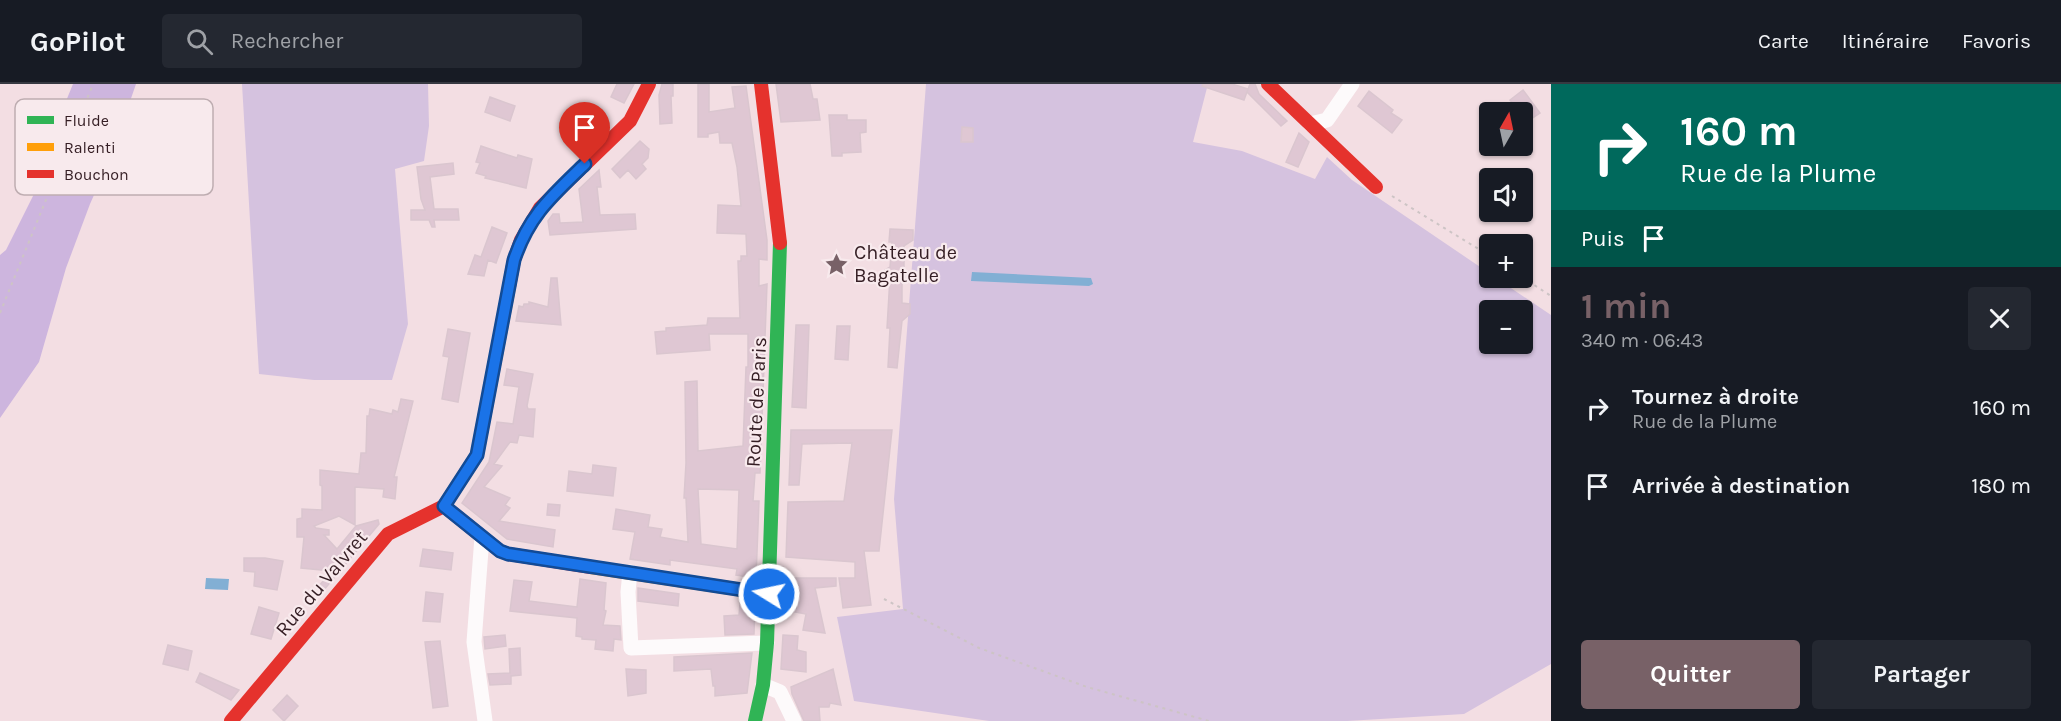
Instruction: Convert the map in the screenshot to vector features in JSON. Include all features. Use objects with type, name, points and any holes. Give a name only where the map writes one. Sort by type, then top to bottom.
[{"type":"street","points":[[649,84],[630,121],[540,208],[521,240],[514,260],[477,455],[444,506],[500,551],[508,554],[769,594]]},
{"type":"street","name":"Route de Paris","points":[[755,721],[763,685],[767,643],[781,250],[761,84]]},
{"type":"street","points":[[1268,84],[1348,163],[1376,187]]},
{"type":"street","points":[[1310,124],[1327,120],[1352,84]]},
{"type":"street","name":"Rue du Valvret","points":[[231,721],[388,534],[444,506]]},
{"type":"street","points":[[482,537],[474,642],[485,721]]},
{"type":"street","points":[[630,572],[628,592],[631,648],[767,643]]},
{"type":"street","points":[[763,685],[780,692],[794,721]]},
{"type":"path","points":[[87,99],[93,84]]},
{"type":"path","points":[[1376,187],[1479,249]]},
{"type":"path","points":[[0,313],[48,195]]},
{"type":"path","points":[[1533,284],[1551,296]]},
{"type":"path","points":[[884,599],[979,648],[1087,687],[1209,721]]},
{"type":"shaded area","points":[[73,84],[136,84],[131,99],[67,99]]},
{"type":"shaded area","points":[[242,84],[428,84],[429,126],[424,161],[395,169],[408,324],[392,380],[314,380],[259,374]]},
{"type":"shaded area","points":[[926,84],[1208,84],[1193,142],[1242,151],[1315,179],[1327,157],[1352,180],[1479,266],[1479,288],[1511,288],[1529,300],[1479,300],[1479,354],[1533,354],[1533,303],[1551,315],[1551,664],[1464,714],[1347,721],[989,721],[854,701],[837,617],[903,609],[894,499]]},
{"type":"shaded area","points":[[34,195],[94,195],[66,268],[39,362],[0,418],[0,255],[6,250]]},
{"type":"water","points":[[972,272],[1091,278],[1093,284],[1089,286],[971,281]]},
{"type":"water","points":[[206,578],[229,579],[228,590],[205,589]]},
{"type":"building","points":[[617,84],[634,84],[624,103],[611,97]]},
{"type":"building","points":[[662,84],[673,84],[672,123],[660,124],[659,95]]},
{"type":"building","points":[[698,84],[709,84],[709,112],[735,108],[732,87],[746,86],[767,240],[767,260],[759,259],[759,286],[767,284],[760,473],[755,473],[753,501],[759,501],[756,578],[736,575],[737,569],[670,560],[670,565],[630,559],[635,532],[613,529],[616,509],[650,515],[648,527],[662,529],[660,537],[688,542],[686,498],[684,498],[685,382],[697,381],[698,451],[743,446],[748,334],[709,334],[710,350],[657,354],[655,332],[666,331],[666,328],[707,325],[708,318],[740,318],[738,261],[741,261],[741,256],[747,256],[746,234],[717,233],[718,205],[741,206],[732,143],[720,143],[719,132],[708,134],[708,137],[698,137]],"holes":[[[698,489],[739,490],[737,549],[701,544]]]},
{"type":"building","points":[[776,84],[810,84],[813,99],[817,99],[820,120],[781,122]]},
{"type":"building","points":[[1203,84],[1232,84],[1248,89],[1244,100],[1202,86]]},
{"type":"building","points":[[1250,84],[1255,84],[1259,94],[1287,121],[1281,126],[1247,92]]},
{"type":"building","points":[[1523,90],[1532,102],[1512,102],[1510,100]]},
{"type":"building","points":[[1369,91],[1393,110],[1391,113],[1402,120],[1392,133],[1358,106]]},
{"type":"building","points":[[490,97],[515,106],[510,121],[485,112]]},
{"type":"building","points":[[1533,104],[1540,113],[1533,118]]},
{"type":"building","points":[[575,113],[591,117],[585,138],[570,134]]},
{"type":"building","points":[[829,115],[847,115],[847,120],[866,120],[866,132],[860,133],[861,152],[832,156]]},
{"type":"building","points":[[962,127],[973,128],[973,142],[961,142]]},
{"type":"building","points":[[1299,133],[1309,142],[1298,167],[1286,162]]},
{"type":"building","points":[[640,141],[649,149],[648,158],[642,164],[646,169],[636,179],[628,170],[620,178],[612,169]]},
{"type":"building","points":[[481,146],[517,158],[518,155],[532,159],[526,188],[485,178],[486,176],[476,173],[480,163],[476,162]]},
{"type":"building","points":[[453,163],[454,174],[430,177],[434,209],[458,209],[459,220],[434,220],[435,227],[432,227],[429,220],[411,220],[411,210],[425,210],[421,199],[417,167]]},
{"type":"building","points":[[599,170],[601,187],[597,187],[600,215],[635,214],[636,229],[550,235],[548,221],[553,214],[559,214],[560,223],[583,222],[579,189]]},
{"type":"building","points":[[492,227],[507,233],[496,263],[488,260],[484,276],[468,274],[475,255],[481,257]]},
{"type":"building","points":[[890,229],[913,230],[913,240],[904,246],[904,270],[912,273],[902,280],[902,303],[910,304],[910,314],[902,321],[897,368],[888,367],[890,328],[887,328],[890,277],[882,272],[890,267],[892,242],[889,242]]},
{"type":"building","points":[[551,278],[557,278],[561,325],[516,321],[519,306],[523,307],[529,302],[548,307]]},
{"type":"building","points":[[796,325],[809,325],[806,408],[792,407]]},
{"type":"building","points":[[837,326],[850,326],[848,360],[835,359]]},
{"type":"building","points":[[448,329],[470,333],[458,402],[442,399],[449,357],[443,356]]},
{"type":"building","points":[[507,369],[533,374],[527,406],[528,409],[535,409],[533,437],[519,435],[517,443],[510,442],[494,464],[502,466],[484,487],[510,498],[505,505],[510,508],[499,521],[555,530],[553,547],[507,539],[462,503],[489,462],[497,422],[513,424],[519,387],[504,385]]},
{"type":"building","points":[[401,399],[413,401],[394,477],[397,477],[395,499],[383,497],[384,489],[355,487],[355,525],[339,516],[314,526],[329,530],[329,535],[324,535],[337,549],[356,526],[378,520],[379,524],[323,591],[318,587],[332,571],[301,568],[304,537],[297,537],[297,519],[302,518],[302,509],[322,510],[320,470],[359,474],[361,453],[366,453],[367,416],[369,416],[370,409],[392,414],[393,410],[398,412]]},
{"type":"building","points":[[791,430],[892,430],[879,551],[864,551],[871,605],[843,608],[839,578],[855,578],[855,562],[786,557],[788,502],[844,501],[852,443],[802,444],[799,485],[789,485]]},
{"type":"building","points":[[593,465],[616,468],[613,496],[567,491],[569,471],[592,474]]},
{"type":"building","points":[[548,504],[560,505],[559,516],[547,515]]},
{"type":"building","points":[[423,549],[453,553],[451,570],[420,566]]},
{"type":"building","points":[[244,558],[283,561],[277,590],[254,586],[255,572],[244,571]]},
{"type":"building","points":[[785,578],[836,578],[836,586],[815,588],[825,633],[803,630],[806,614],[784,610]]},
{"type":"building","points":[[580,579],[606,583],[604,610],[606,611],[603,625],[620,626],[621,640],[614,639],[613,651],[595,649],[596,640],[576,636],[577,618],[510,611],[514,580],[532,582],[529,601],[577,607]]},
{"type":"building","points":[[638,588],[679,594],[678,606],[638,601]]},
{"type":"building","points":[[426,592],[443,594],[440,622],[423,621]]},
{"type":"building","points":[[740,603],[755,605],[754,634],[725,635],[724,616],[739,615]]},
{"type":"building","points":[[259,607],[279,613],[271,639],[251,634]]},
{"type":"building","points":[[505,635],[506,646],[485,649],[484,637]]},
{"type":"building","points":[[783,635],[798,636],[797,650],[806,652],[806,672],[781,669]]},
{"type":"building","points":[[440,641],[448,706],[433,708],[425,642]]},
{"type":"building","points":[[168,645],[192,651],[188,670],[163,664]]},
{"type":"building","points":[[520,648],[521,675],[511,676],[511,684],[490,685],[488,674],[510,673],[509,649]]},
{"type":"building","points":[[752,653],[747,693],[715,696],[711,669],[674,671],[674,657]]},
{"type":"building","points":[[626,669],[646,670],[646,693],[628,696]]},
{"type":"building","points":[[833,669],[841,705],[830,703],[829,707],[819,707],[820,721],[804,721],[791,687]]},
{"type":"building","points":[[200,673],[239,690],[231,700],[196,682]]},
{"type":"building","points":[[287,695],[298,706],[284,721],[273,710]]},
{"type":"traffic: fast","points":[[755,721],[763,685],[767,643],[780,243]]},
{"type":"traffic: slow","points":[[444,506],[477,455],[509,287]]},
{"type":"traffic: slow","points":[[591,567],[769,594]]},
{"type":"traffic: jam","points":[[509,287],[514,260],[521,240],[540,208],[630,121],[649,84]]},
{"type":"traffic: jam","points":[[761,84],[780,243]]},
{"type":"traffic: jam","points":[[1268,84],[1376,187]]},
{"type":"traffic: jam","points":[[231,721],[388,534],[444,506],[500,551],[591,567]]},
{"type":"place","name":"Château de Bagatelle","points":[[836,264]]},
{"type":"route","points":[[585,164],[540,208],[521,240],[514,260],[477,455],[444,506],[500,551],[508,554],[769,594]]}]
